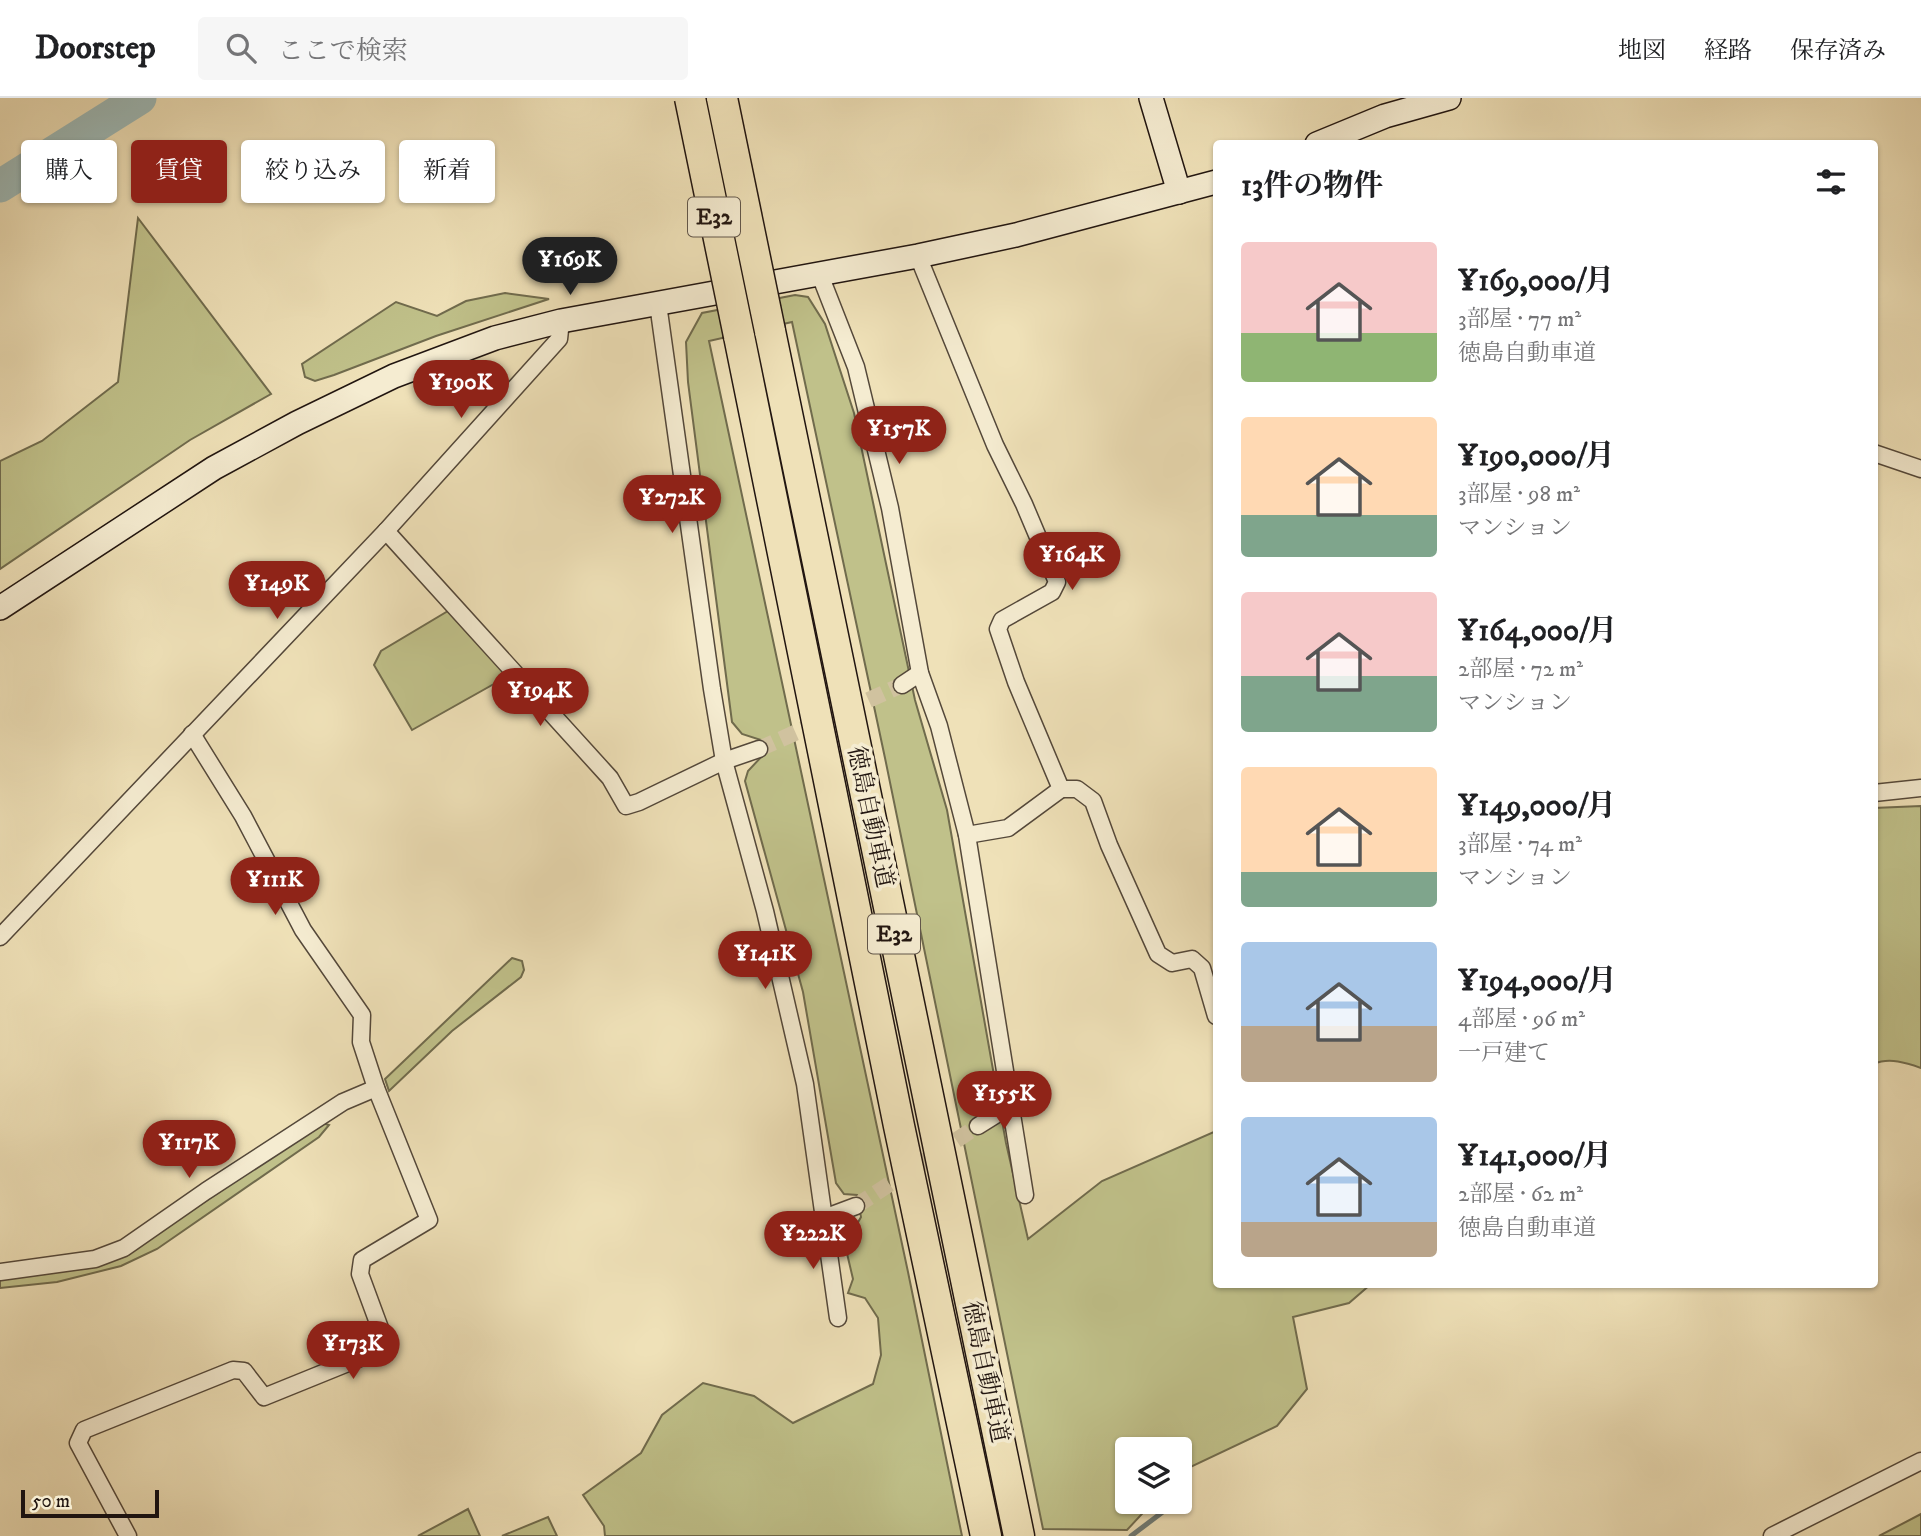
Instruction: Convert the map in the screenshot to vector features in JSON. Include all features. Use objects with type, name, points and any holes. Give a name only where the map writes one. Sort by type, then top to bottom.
[{"type":"highway","name":"徳島自動車道","points":[[690,98],[902,1140],[986,1536]]},
{"type":"highway","name":"徳島自動車道","points":[[722,98],[1019,1536]]},
{"type":"street","points":[[1151,98],[1179,192]]},
{"type":"street","points":[[1327,140],[1385,116],[1449,98]]},
{"type":"street","points":[[0,608],[214,468],[297,423],[394,376],[495,338],[561,321],[918,257],[1016,235],[1213,183]]},
{"type":"street","points":[[918,257],[995,444],[1057,582],[1052,592],[1002,620],[998,629],[1016,682],[1061,789]]},
{"type":"street","points":[[820,275],[856,367],[890,508],[920,673],[939,726],[967,835],[1025,1195]]},
{"type":"street","points":[[658,304],[724,761],[765,911],[805,1084],[838,1318]]},
{"type":"street","points":[[0,937],[386,531],[559,339],[561,321]]},
{"type":"street","points":[[1878,455],[1921,469]]},
{"type":"street","points":[[386,531],[610,778],[626,806],[724,761],[759,749]]},
{"type":"street","points":[[902,685],[920,673]]},
{"type":"street","points":[[128,1536],[78,1443],[84,1430],[233,1370],[244,1371],[264,1397],[375,1352],[384,1339],[360,1274],[362,1260],[429,1220],[376,1088],[361,1042],[362,1015],[303,930],[243,816],[192,734]]},
{"type":"street","points":[[1878,793],[1921,788]]},
{"type":"street","points":[[967,835],[1008,828],[1061,789],[1076,789],[1093,801],[1109,845],[1158,954],[1172,963],[1192,959],[1202,968],[1213,1006]]},
{"type":"street","points":[[0,1272],[95,1259],[124,1248],[343,1102],[376,1088]]},
{"type":"street","points":[[978,1126],[1010,1105]]},
{"type":"street","points":[[824,1218],[856,1206]]},
{"type":"street","points":[[1772,1536],[1921,1461]]},
{"type":"green space","points":[[138,218],[271,394],[190,440],[0,569],[0,461],[42,441],[118,382]]},
{"type":"green space","points":[[505,293],[549,299],[436,336],[334,375],[315,381],[305,377],[302,364],[396,302],[437,316],[466,301]]},
{"type":"green space","points":[[795,295],[808,297],[825,324],[854,413],[915,700],[947,810],[1006,1143],[1028,1239],[1102,1181],[1213,1132],[1213,1288],[1366,1288],[1349,1303],[1293,1317],[1307,1389],[1277,1426],[1192,1466],[1192,1437],[1115,1437],[1115,1514],[1142,1514],[1127,1530],[1043,1529],[885,758],[792,322],[709,341],[962,1536],[605,1536],[604,1526],[583,1495],[641,1453],[662,1415],[703,1383],[754,1396],[793,1423],[873,1384],[881,1355],[878,1318],[865,1298],[848,1293],[853,1279],[845,1245],[861,1217],[857,1195],[844,1194],[836,1183],[803,992],[745,781],[748,771],[764,754],[761,740],[742,734],[732,722],[688,382],[686,342],[702,313]]},
{"type":"green space","points":[[448,611],[508,676],[412,730],[374,665],[381,651]]},
{"type":"green space","points":[[1921,806],[1921,1068],[1892,1061],[1878,1063],[1878,808]]},
{"type":"green space","points":[[512,958],[522,961],[524,970],[521,977],[452,1031],[389,1091],[385,1079]]},
{"type":"green space","points":[[322,1123],[329,1125],[319,1137],[157,1249],[121,1266],[57,1282],[0,1288],[0,1278],[89,1268],[125,1255]]},
{"type":"green space","points":[[468,1509],[480,1536],[418,1536]]},
{"type":"green space","points":[[1921,1514],[1921,1536],[1879,1536]]},
{"type":"green space","points":[[548,1517],[557,1536],[502,1536]]},
{"type":"waterway","points":[[0,186],[140,98]]},
{"type":"waterway","points":[[1131,1536],[1160,1514]]},
{"type":"tunnel","points":[[759,749],[902,685]]},
{"type":"tunnel","points":[[856,1206],[978,1126]]}]
